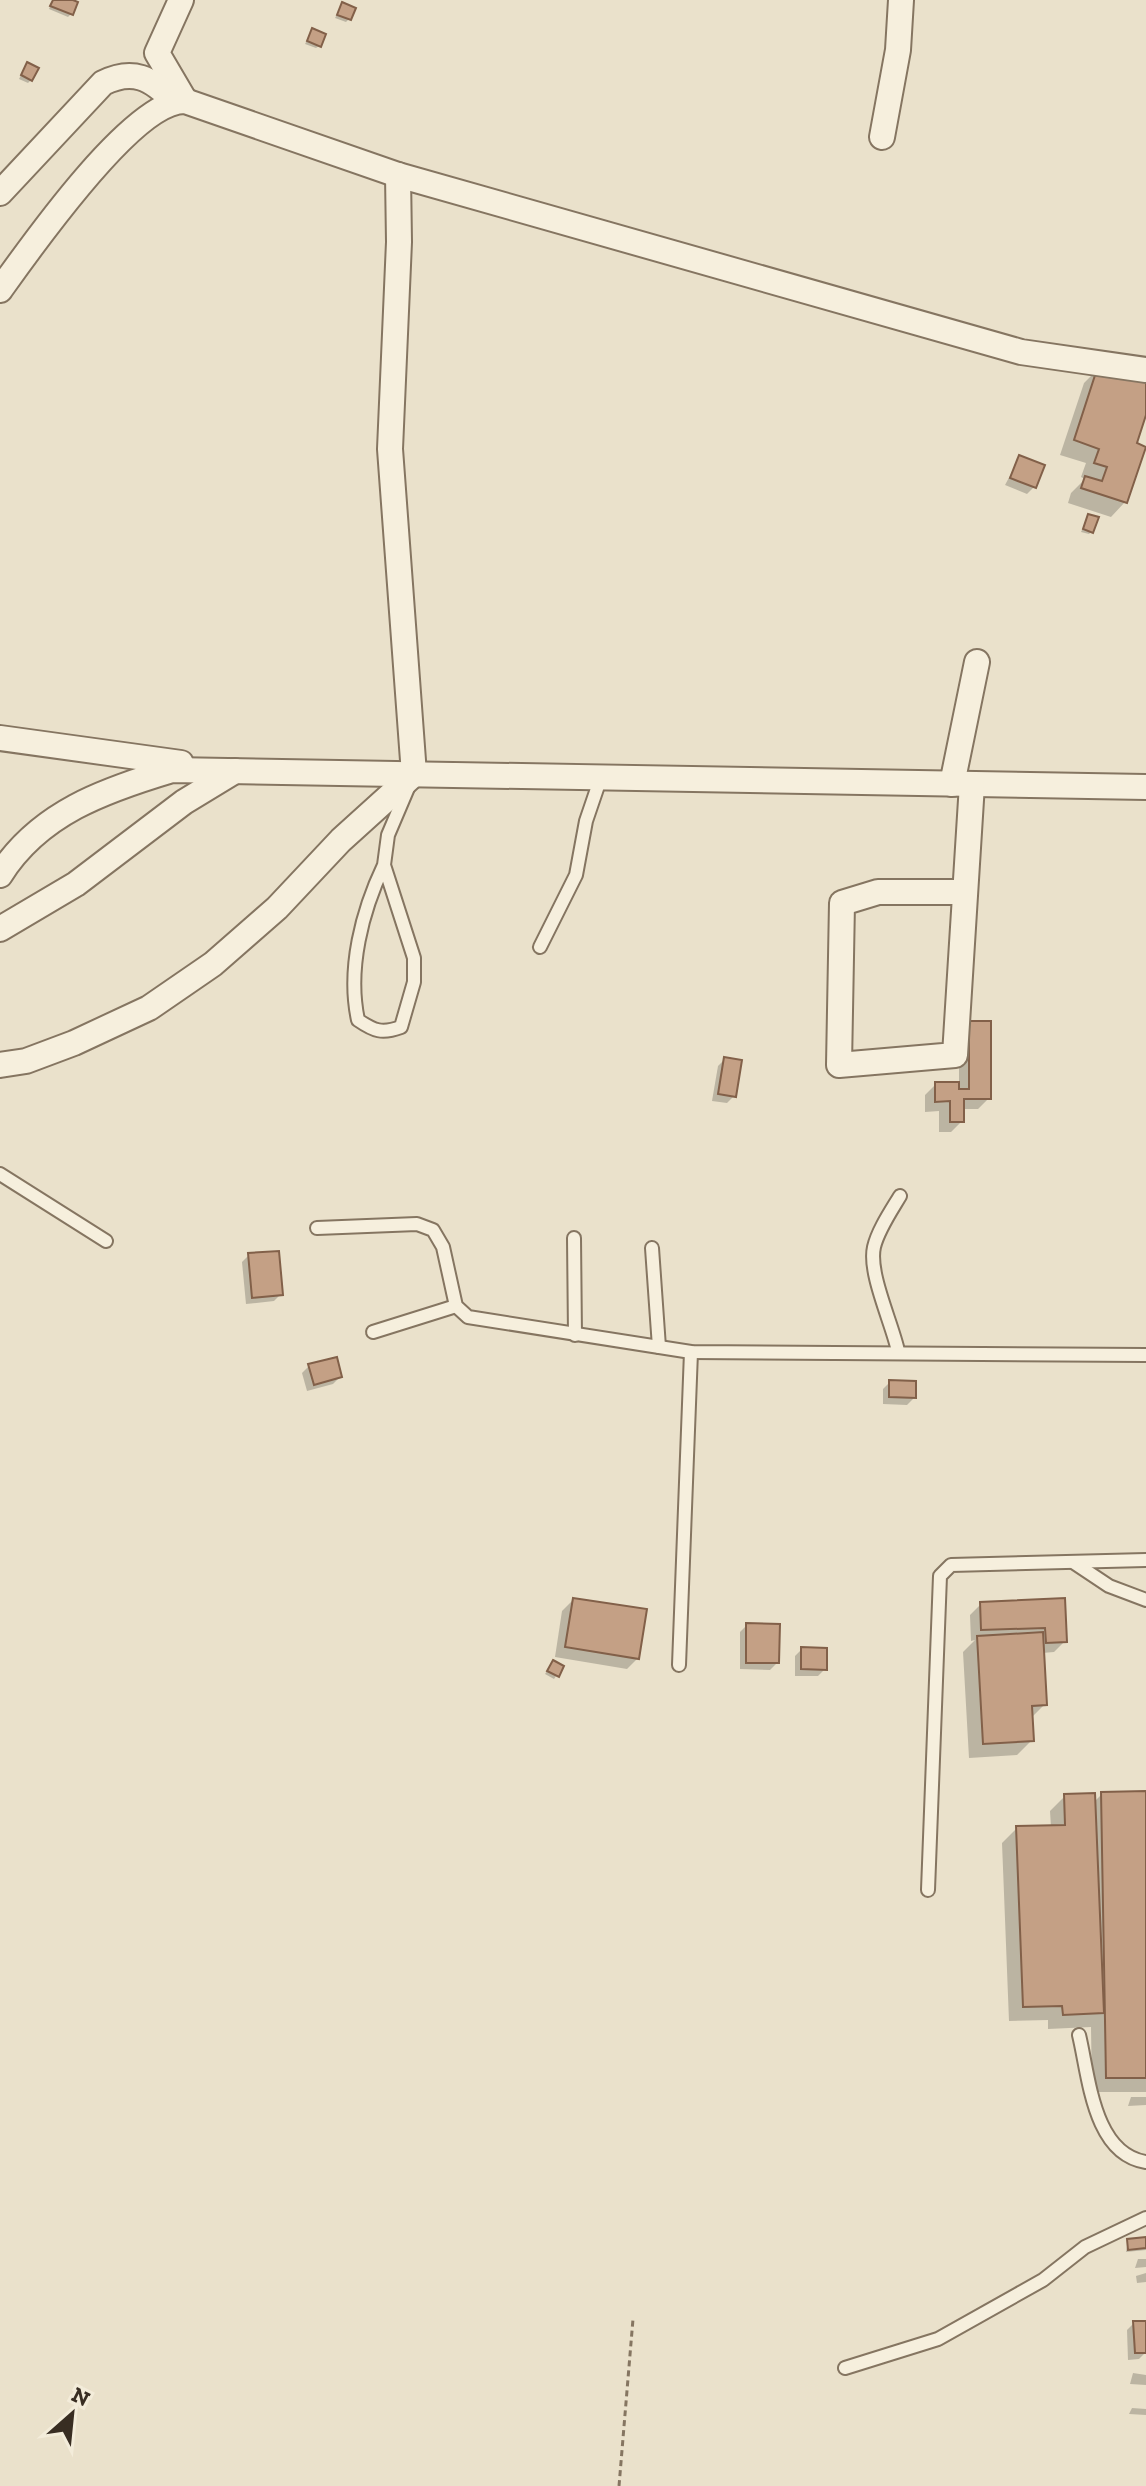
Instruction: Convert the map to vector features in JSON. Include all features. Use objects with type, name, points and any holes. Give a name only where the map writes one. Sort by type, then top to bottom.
[{"type":"street","points":[[179,101],[157,53],[181,0]]},
{"type":"street","points":[[882,137],[898,50],[901,0]]},
{"type":"street","points":[[0,193],[103,83],[119,75],[141,75],[179,101],[398,175],[1021,352],[1146,370]]},
{"type":"street","points":[[0,290],[57,211],[92,171],[137,127],[179,101]]},
{"type":"street","points":[[398,175],[399,242],[390,449],[414,774]]},
{"type":"street","points":[[965,892],[878,892],[842,903],[839,1065],[955,1055],[965,892],[962,784],[977,662]]},
{"type":"street","points":[[0,738],[235,771]]},
{"type":"street","points":[[0,875],[31,836],[74,806],[120,785],[172,770],[1146,787]]},
{"type":"street","points":[[0,929],[76,884],[184,802],[235,771]]},
{"type":"street","points":[[0,1065],[50,1052],[149,1008],[213,964],[277,908],[341,840],[414,774]]},
{"type":"lane","points":[[384,865],[414,958],[414,982],[401,1027],[386,1033],[372,1030],[358,1020],[353,997],[355,963],[368,907],[384,865],[388,835],[414,774]]},
{"type":"lane","points":[[540,947],[576,875],[586,821],[601,777]]},
{"type":"lane","points":[[0,1174],[106,1241]]},
{"type":"lane","points":[[898,1351],[891,1318],[874,1276],[874,1247],[900,1196]]},
{"type":"lane","points":[[317,1228],[417,1224],[433,1230],[443,1247],[456,1306],[468,1317],[575,1335],[691,1352],[1146,1355]]},
{"type":"lane","points":[[574,1238],[575,1335]]},
{"type":"lane","points":[[652,1248],[659,1347]]},
{"type":"lane","points":[[373,1332],[456,1306]]},
{"type":"lane","points":[[679,1665],[691,1352]]},
{"type":"lane","points":[[928,1890],[940,1576],[951,1565],[1146,1560]]},
{"type":"lane","points":[[1073,1562],[1109,1586],[1146,1600]]},
{"type":"lane","points":[[1079,2035],[1101,2126],[1118,2147],[1146,2162]]},
{"type":"lane","points":[[845,2368],[938,2339],[1043,2280],[1085,2247],[1146,2218]]},
{"type":"path","points":[[619,2486],[633,2319]]},
{"type":"building","points":[[53,0],[78,2],[73,15],[50,6]]},
{"type":"building","points":[[342,2],[356,8],[351,20],[337,15]]},
{"type":"building","points":[[312,28],[326,34],[321,47],[307,41]]},
{"type":"building","points":[[27,62],[39,68],[32,81],[21,75]]},
{"type":"building","points":[[1098,366],[1146,382],[1146,415],[1137,443],[1146,447],[1127,503],[1081,488],[1085,476],[1102,481],[1107,467],[1094,463],[1099,449],[1074,440]]},
{"type":"building","points":[[1019,455],[1045,465],[1036,488],[1010,478]]},
{"type":"building","points":[[1088,514],[1099,517],[1093,533],[1083,529]]},
{"type":"building","points":[[969,1021],[991,1021],[991,1099],[964,1099],[964,1122],[950,1122],[950,1101],[935,1102],[935,1082],[959,1082],[959,1089],[969,1089]]},
{"type":"building","points":[[724,1057],[742,1060],[736,1097],[718,1094]]},
{"type":"building","points":[[279,1251],[283,1295],[252,1298],[248,1253]]},
{"type":"building","points":[[337,1357],[342,1377],[314,1385],[308,1364]]},
{"type":"building","points":[[889,1380],[916,1381],[916,1398],[889,1397]]},
{"type":"building","points":[[573,1598],[647,1609],[639,1659],[565,1647]]},
{"type":"building","points":[[1065,1598],[1067,1642],[1046,1643],[1045,1628],[981,1630],[980,1602]]},
{"type":"building","points":[[746,1623],[780,1624],[779,1663],[746,1663]]},
{"type":"building","points":[[1043,1632],[1047,1705],[1032,1706],[1034,1741],[983,1744],[977,1636]]},
{"type":"building","points":[[801,1647],[827,1648],[827,1670],[801,1669]]},
{"type":"building","points":[[553,1660],[564,1666],[559,1677],[547,1671]]},
{"type":"building","points":[[1146,1791],[1146,2078],[1106,2078],[1101,1792]]},
{"type":"building","points":[[1095,1793],[1104,2013],[1063,2015],[1062,2006],[1023,2007],[1016,1826],[1065,1825],[1064,1794]]},
{"type":"building","points":[[1146,2237],[1146,2248],[1128,2250],[1127,2239]]},
{"type":"building","points":[[1133,2321],[1146,2321],[1146,2353],[1135,2353]]}]
